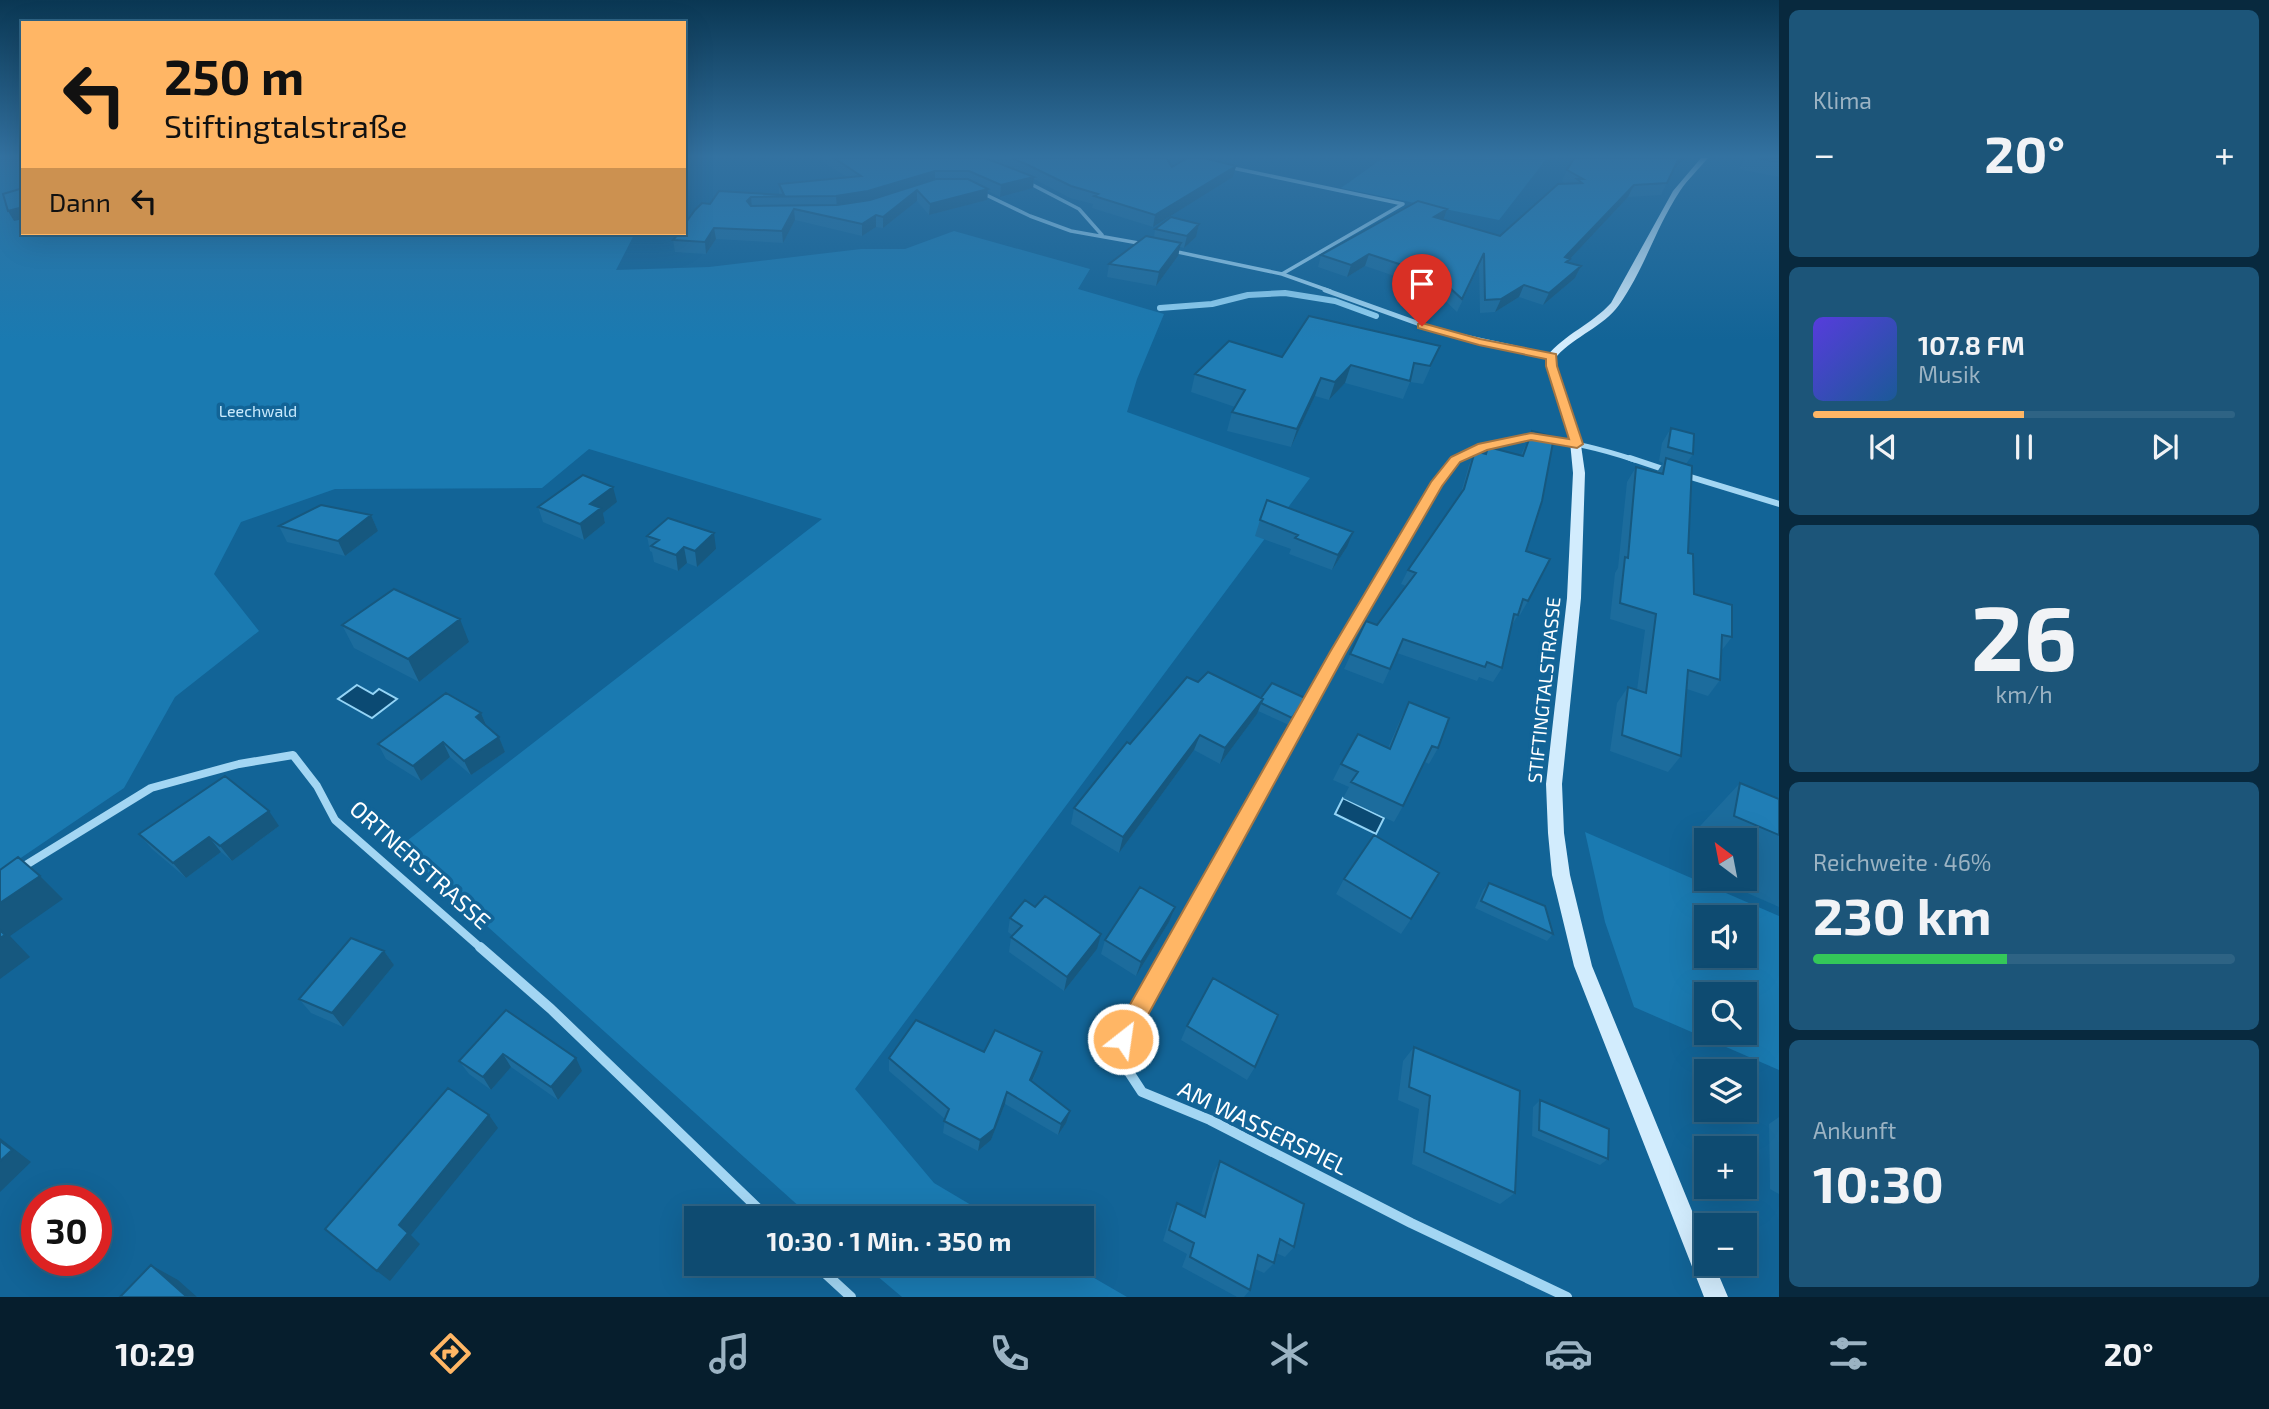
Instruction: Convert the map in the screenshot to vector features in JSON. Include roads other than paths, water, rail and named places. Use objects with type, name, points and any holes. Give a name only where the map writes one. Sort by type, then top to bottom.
[{"type":"street","points":[[1037,219],[1070,231],[1156,247]]},
{"type":"street","points":[[1093,219],[1102,235]]},
{"type":"street","points":[[1282,274],[1378,219]]},
{"type":"street","points":[[1169,250],[1282,274],[1443,332],[1552,356],[1613,306],[1639,265],[1662,219]]},
{"type":"street","name":"STIFTINGTALSTRASSE","points":[[1552,356],[1552,366],[1577,444],[1579,509],[1574,598],[1555,784],[1556,833],[1561,875],[1583,966],[1716,1297]]},
{"type":"street","name":"AM WASSERSPIEL","points":[[1567,1297],[1411,1223],[1210,1120],[1143,1092],[1125,1066],[1123,1039],[1406,533],[1455,460],[1483,447],[1531,436],[1577,444],[1779,504]]},
{"type":"street","name":"ORTNERSTRASSE","points":[[11,875],[151,788],[239,764],[293,755],[317,786],[335,820],[551,1009],[756,1206]]},
{"type":"street","points":[[828,1276],[851,1297]]},
{"type":"waterway","points":[[1160,308],[1212,304],[1248,295],[1285,293],[1335,301],[1376,316]]},
{"type":"park label","name":"Leechwald","points":[[258,411]]}]
